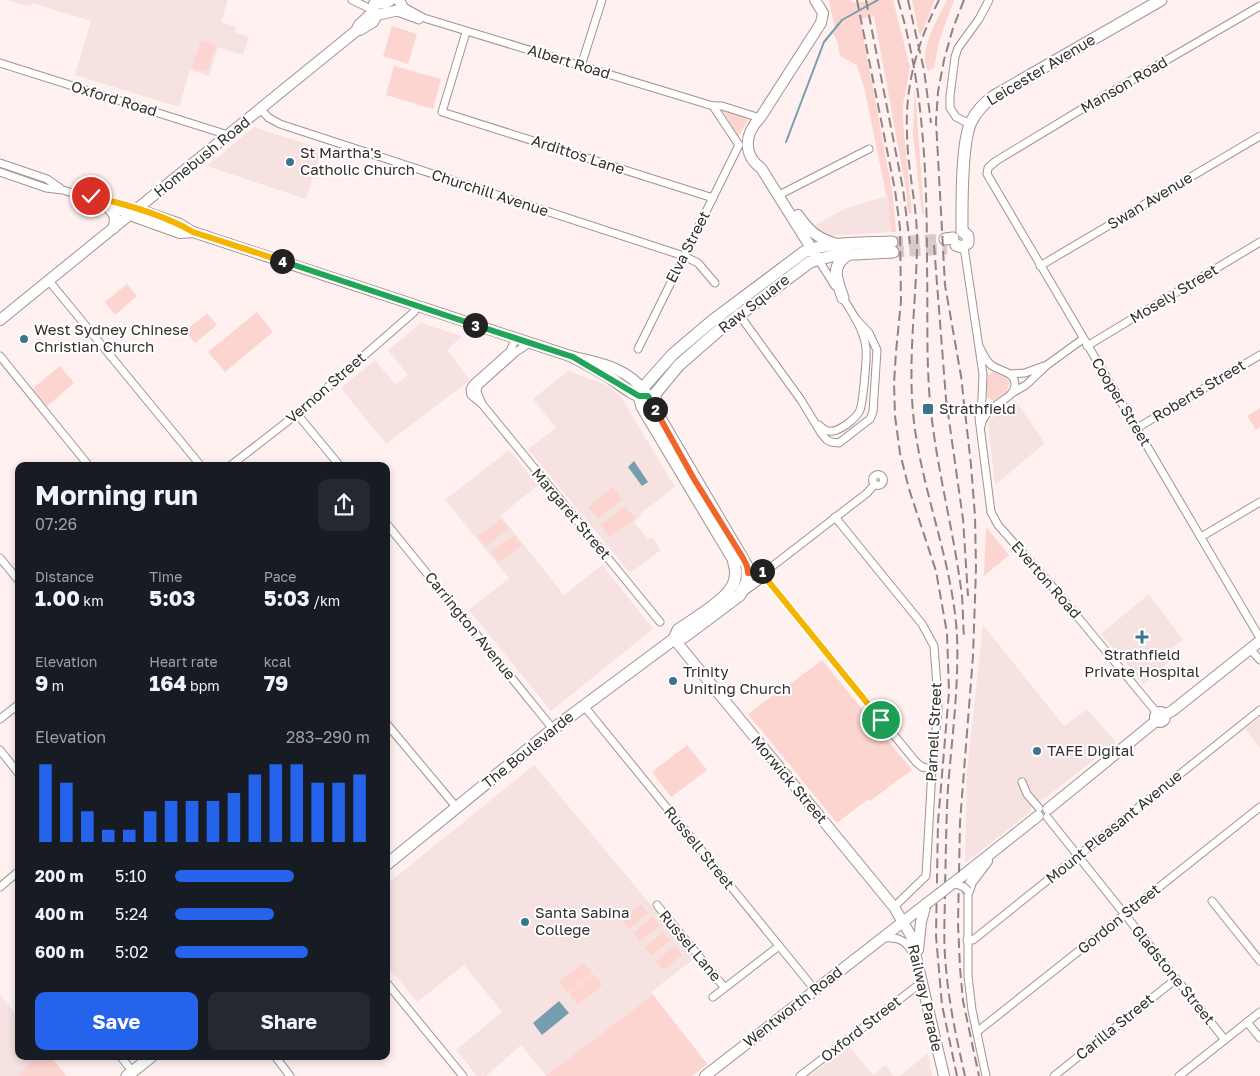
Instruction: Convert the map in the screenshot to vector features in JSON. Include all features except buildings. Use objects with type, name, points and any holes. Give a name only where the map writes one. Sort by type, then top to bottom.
[{"type":"main road","name":"Homebush Road","points":[[0,320],[356,31],[368,25],[374,8],[391,0]]},
{"type":"main road","points":[[815,0],[823,13],[818,30],[760,118],[754,124],[747,139],[748,150],[755,164],[761,168],[779,195],[818,259]]},
{"type":"main road","name":"Leicester Avenue","points":[[954,241],[966,143],[970,124],[979,109],[994,96],[1161,0]]},
{"type":"main road","name":"Homebush Road","points":[[374,8],[385,12],[401,4]]},
{"type":"main road","points":[[760,118],[760,124],[752,140],[761,168]]},
{"type":"main road","points":[[739,145],[751,157]]},
{"type":"main road","points":[[162,218],[157,208],[157,203],[163,189]]},
{"type":"main road","points":[[785,206],[798,214],[808,229],[816,236],[840,245]]},
{"type":"main road","points":[[108,207],[115,216],[114,228]]},
{"type":"main road","points":[[133,212],[162,218],[180,224],[193,232],[624,372],[657,413],[694,479],[743,558],[748,573],[747,581],[740,595]]},
{"type":"main road","points":[[133,212],[180,233],[193,232]]},
{"type":"main road","name":"Raw Square","points":[[840,245],[892,247],[832,255],[807,264],[740,315],[679,365],[645,396],[673,354],[691,338],[801,254],[811,248],[840,245]]},
{"type":"main road","points":[[843,298],[838,285],[836,268],[840,260],[850,254]]},
{"type":"main road","points":[[573,357],[628,390],[645,396]]},
{"type":"main road","name":"The Boulevarde","points":[[645,396],[733,559],[736,571],[735,582],[722,598],[678,630],[674,639]]},
{"type":"main road","points":[[722,598],[731,593],[741,576],[748,573]]},
{"type":"main road","name":"The Boulevarde","points":[[390,863],[553,729],[674,639],[684,637],[740,595]]},
{"type":"main road","name":"Morwick Street","points":[[674,639],[904,921]]},
{"type":"main road","name":"Wentworth Road","points":[[706,1076],[1043,813],[1159,716],[1172,711],[1260,639]]},
{"type":"main road","points":[[968,891],[972,882],[997,848]]},
{"type":"main road","points":[[917,959],[921,922],[926,904]]},
{"type":"main road","name":"Railway Parade","points":[[904,921],[911,936],[917,959],[944,1076]]},
{"type":"main road","points":[[130,1074],[147,1060]]},
{"type":"street","points":[[352,0],[374,8]]},
{"type":"street","points":[[581,66],[602,0]]},
{"type":"street","points":[[970,124],[956,117],[950,108],[955,57],[958,48],[979,19],[989,0]]},
{"type":"street","name":"Albert Road","points":[[401,4],[420,20],[424,18],[713,106],[722,106],[760,118]]},
{"type":"street","name":"Manson Road","points":[[990,166],[1082,109],[1260,6]]},
{"type":"street","name":"Ardittos Lane","points":[[466,32],[442,112],[713,198]]},
{"type":"street","name":"Oxford Road","points":[[0,63],[228,135]]},
{"type":"street","points":[[713,106],[739,145]]},
{"type":"street","name":"Churchill Avenue","points":[[260,110],[280,124],[684,256],[698,263],[715,283]]},
{"type":"street","name":"Swan Avenue","points":[[1040,266],[1260,136]]},
{"type":"street","name":"Elva Street","points":[[638,349],[739,145]]},
{"type":"street","points":[[779,195],[869,149]]},
{"type":"street","points":[[0,163],[46,179],[63,190]]},
{"type":"street","name":"Cooper Street","points":[[990,166],[987,171],[988,178],[1260,639]]},
{"type":"street","points":[[0,172],[46,188],[63,190],[82,196],[108,207],[133,212]]},
{"type":"street","points":[[82,196],[106,199],[133,212]]},
{"type":"street","points":[[954,241],[982,353],[992,366],[1010,374],[1025,373],[1047,365]]},
{"type":"street","name":"Mosely Street","points":[[1088,346],[1260,242]]},
{"type":"street","points":[[816,422],[827,431],[836,431],[860,410],[866,348],[864,336],[855,318],[818,259]]},
{"type":"street","points":[[49,281],[198,462]]},
{"type":"street","name":"Vernon Street","points":[[235,462],[297,414],[414,312],[416,305]]},
{"type":"street","points":[[732,306],[816,422],[821,433],[827,440],[835,443],[839,443],[870,419],[873,412],[877,350],[869,333],[855,318]]},
{"type":"street","points":[[978,339],[983,374],[982,399],[988,405],[994,406]]},
{"type":"street","points":[[980,428],[984,418],[994,406],[1026,385],[1047,365],[1083,339]]},
{"type":"street","points":[[482,404],[477,392],[478,386],[516,352],[523,340]]},
{"type":"street","name":"Margaret Street","points":[[523,340],[471,386],[471,395],[482,404],[660,622]]},
{"type":"street","name":"Roberts Street","points":[[1137,428],[1260,354]]},
{"type":"street","points":[[0,356],[86,462]]},
{"type":"street","points":[[983,374],[986,369],[992,366]]},
{"type":"street","points":[[1010,374],[1014,382],[1011,394]]},
{"type":"street","name":"Everton Road","points":[[982,399],[979,418],[980,428],[989,506],[994,518],[1159,716]]},
{"type":"street","points":[[860,410],[873,412]]},
{"type":"street","points":[[297,414],[337,462]]},
{"type":"street","name":"The Boulevarde","points":[[740,595],[764,576],[770,568],[875,484]]},
{"type":"street","points":[[1201,537],[1260,502]]},
{"type":"street","name":"Parnell Street","points":[[835,517],[922,624],[934,646],[938,710],[932,769],[926,876],[894,907]]},
{"type":"street","name":"Carrington Avenue","points":[[390,528],[553,729]]},
{"type":"street","points":[[0,558],[15,576]]},
{"type":"street","name":"The Boulevarde","points":[[748,573],[770,568]]},
{"type":"street","points":[[764,576],[916,762],[922,767],[932,769]]},
{"type":"street","points":[[1250,649],[1260,660]]},
{"type":"street","name":"Russell Street","points":[[584,706],[815,990]]},
{"type":"street","points":[[0,719],[15,707]]},
{"type":"street","name":"Mount Pleasant Avenue","points":[[967,940],[973,940],[1260,710]]},
{"type":"street","points":[[390,728],[457,808]]},
{"type":"street","points":[[0,750],[15,769]]},
{"type":"street","name":"Gladstone Street","points":[[1022,782],[1027,794],[1225,1040]]},
{"type":"street","name":"Gordon Street","points":[[978,1031],[1260,807]]},
{"type":"street","points":[[0,887],[15,874]]},
{"type":"street","points":[[957,880],[968,891],[967,940],[969,984],[972,1010],[978,1031],[986,1076]]},
{"type":"street","points":[[1212,901],[1260,961]]},
{"type":"street","name":"Russel Lane","points":[[657,905],[724,986]]},
{"type":"street","points":[[882,938],[902,940],[917,959]]},
{"type":"street","name":"Russel Lane","points":[[713,997],[724,986],[778,946]]},
{"type":"street","name":"Carilla Street","points":[[1054,1076],[1176,978]]},
{"type":"street","name":"Oxford Street","points":[[800,1076],[922,982]]},
{"type":"street","points":[[390,987],[463,1076]]},
{"type":"street","points":[[1183,1075],[1260,1012]]},
{"type":"street","points":[[1247,1022],[1260,1038]]},
{"type":"street","points":[[122,1060],[130,1074]]},
{"type":"street","points":[[278,1060],[290,1076]]},
{"type":"shaded area","points":[[7,0],[228,0],[221,22],[236,27],[235,32],[249,37],[243,55],[218,47],[209,76],[190,70],[179,107],[75,75],[91,21],[32,3],[31,7]]},
{"type":"shaded area","points":[[829,0],[849,0],[854,3],[873,0],[893,0],[910,67],[903,105],[903,123],[912,213],[908,213],[906,189],[874,16],[860,19],[893,196],[896,232],[891,232],[888,196],[886,194],[865,91],[857,65],[840,56],[838,43],[833,34],[835,29]]},
{"type":"shaded area","points":[[912,0],[935,0],[920,37]]},
{"type":"shaded area","points":[[947,0],[954,0],[939,41],[934,68],[928,71],[925,64],[927,45]]},
{"type":"shaded area","points":[[392,26],[417,34],[408,64],[383,56]]},
{"type":"shaded area","points":[[201,40],[216,45],[207,72],[192,68]]},
{"type":"shaded area","points":[[394,66],[441,79],[433,109],[386,95]]},
{"type":"shaded area","points":[[915,88],[924,214],[922,214],[913,134]]},
{"type":"shaded area","points":[[722,110],[749,118],[738,137]]},
{"type":"shaded area","points":[[254,127],[322,149],[306,199],[207,166]]},
{"type":"shaded area","points":[[888,196],[891,232],[829,236],[812,227],[846,208]]},
{"type":"shaded area","points":[[127,284],[137,296],[115,315],[105,302]]},
{"type":"shaded area","points":[[257,312],[273,332],[225,372],[208,352]]},
{"type":"shaded area","points":[[207,313],[217,325],[195,343],[185,331]]},
{"type":"shaded area","points":[[421,323],[462,336],[447,350],[470,380],[386,444],[341,388],[375,360],[396,385],[408,375],[388,350]]},
{"type":"shaded area","points":[[60,366],[74,383],[46,407],[32,389]]},
{"type":"shaded area","points":[[568,371],[609,386],[621,397],[675,487],[640,514],[641,516],[634,522],[648,539],[652,537],[661,550],[630,573],[528,449],[556,428],[533,399]]},
{"type":"shaded area","points":[[993,372],[1005,376],[1010,383],[1006,393],[994,401],[987,397],[986,386],[988,375]]},
{"type":"shaded area","points":[[1015,400],[1045,443],[995,485],[988,421]]},
{"type":"shaded area","points":[[1260,408],[1260,427],[1256,430],[1247,416]]},
{"type":"shaded area","points":[[509,450],[538,485],[488,526],[501,516],[564,595],[602,565],[653,629],[551,711],[469,610],[509,578],[445,500]]},
{"type":"shaded area","points":[[612,487],[622,499],[598,519],[588,507]]},
{"type":"shaded area","points":[[625,506],[635,518],[610,537],[600,525]]},
{"type":"shaded area","points":[[501,519],[509,529],[486,546],[478,536]]},
{"type":"shaded area","points":[[986,527],[1009,555],[984,576]]},
{"type":"shaded area","points":[[514,535],[522,545],[499,562],[491,552]]},
{"type":"shaded area","name":"Strathfield Private Hospital","points":[[1149,594],[1183,640],[1172,648],[1175,656],[1144,684],[1101,634]]},
{"type":"shaded area","name":"TAFE Digital","points":[[983,625],[1064,726],[1087,709],[1116,742],[1044,799],[1033,805],[1030,812],[965,863],[967,771]]},
{"type":"shaded area","points":[[822,660],[912,770],[870,801],[868,799],[837,823],[748,714]]},
{"type":"shaded area","points":[[1260,717],[1260,748],[1245,729]]},
{"type":"shaded area","points":[[687,745],[707,770],[671,797],[652,772]]},
{"type":"shaded area","name":"Santa Sabina College","points":[[534,765],[695,958],[651,992],[707,1064],[692,1076],[546,1076],[521,1045],[486,1076],[477,1076],[456,1050],[502,1012],[464,965],[417,1002],[390,969],[390,882]]},
{"type":"shaded area","points":[[641,905],[648,913],[629,929],[622,920]]},
{"type":"shaded area","points":[[652,917],[659,926],[640,941],[633,933]]},
{"type":"shaded area","points":[[663,932],[670,940],[652,956],[645,947]]},
{"type":"shaded area","points":[[675,946],[682,955],[663,970],[656,961]]},
{"type":"shaded area","points":[[583,963],[592,973],[568,993],[559,982]]},
{"type":"shaded area","points":[[593,974],[602,985],[578,1005],[569,994]]},
{"type":"shaded area","points":[[0,995],[15,1013],[15,1060],[53,1060],[66,1076],[0,1076]]},
{"type":"shaded area","points":[[653,995],[707,1064],[692,1076],[546,1076]]},
{"type":"shaded area","points":[[849,1046],[873,1075],[885,1065],[894,1076],[810,1076]]},
{"type":"shaded area","points":[[928,1053],[932,1076],[900,1076]]},
{"type":"shaded area","points":[[33,1060],[53,1060],[66,1076],[19,1076]]},
{"type":"water","points":[[634,461],[648,482],[642,486],[628,467]]},
{"type":"water","points":[[559,1001],[569,1013],[542,1035],[533,1023]]},
{"type":"waterway","points":[[786,142],[824,42],[842,20],[878,0]]},
{"type":"tunnel","points":[[892,242],[945,239]]},
{"type":"tunnel","points":[[893,252],[947,249]]},
{"type":"railway","points":[[857,0],[895,190],[900,228],[901,301],[894,383],[895,416],[900,453],[909,489],[936,571],[947,633],[949,692],[938,822],[936,936],[942,1005],[957,1076]]},
{"type":"railway","points":[[866,0],[903,189],[910,244]]},
{"type":"railway","points":[[898,0],[907,32],[919,98],[925,165],[930,402],[936,451],[959,572],[964,637]]},
{"type":"railway","points":[[908,0],[924,70],[931,123]]},
{"type":"railway","points":[[939,0],[919,47],[908,97],[907,146],[917,231],[911,369],[917,442],[951,586],[957,635],[956,692],[947,800],[944,938],[949,996],[965,1076]]},
{"type":"railway","points":[[964,0],[953,28],[944,60],[938,92],[936,121],[945,285],[961,376],[975,516],[976,569],[973,656],[960,822],[958,924],[963,1001],[979,1076]]},
{"type":"railway","points":[[934,245],[946,399],[963,519],[968,596]]},
{"type":"place","name":"St Martha's Catholic Church","points":[[290,162]]},
{"type":"place","name":"West Sydney Chinese Christian Church","points":[[24,339]]},
{"type":"place","name":"Strathfield","points":[[928,409]]},
{"type":"place","name":"Strathfield Private Hospital","points":[[1142,637]]},
{"type":"place","name":"Trinity Uniting Church","points":[[673,681]]},
{"type":"place","name":"TAFE Digital","points":[[1037,751]]},
{"type":"place","name":"Santa Sabina College","points":[[525,922]]},
{"type":"route","points":[[91,196],[106,199],[180,224],[193,232],[573,357],[639,396],[648,396],[694,479],[743,558],[748,573],[770,568],[764,576],[881,720]]}]
